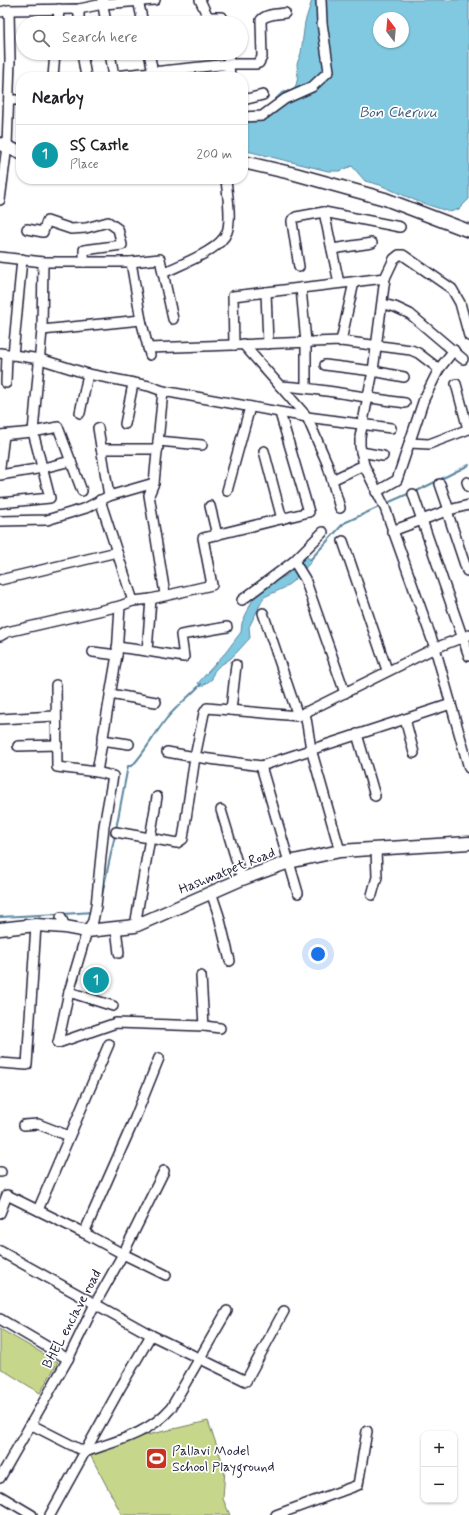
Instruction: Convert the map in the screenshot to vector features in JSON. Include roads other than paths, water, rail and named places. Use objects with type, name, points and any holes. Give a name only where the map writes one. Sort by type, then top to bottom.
[{"type":"main road","points":[[4,145],[16,151]]},
{"type":"main road","points":[[248,163],[385,198],[469,231]]},
{"type":"main road","name":"Hashmatpet Road","points":[[0,929],[63,922],[116,928],[135,926],[242,879],[290,862],[340,851],[469,843]]},
{"type":"street","points":[[0,12],[9,10],[79,9],[102,2],[155,0]]},
{"type":"street","points":[[200,0],[207,16]]},
{"type":"street","points":[[248,117],[262,116],[285,99],[312,87],[329,71],[322,23],[322,0]]},
{"type":"street","points":[[138,1],[141,16]]},
{"type":"street","points":[[102,2],[105,16]]},
{"type":"street","points":[[58,16],[59,9]]},
{"type":"street","points":[[79,9],[79,16]]},
{"type":"street","points":[[0,200],[9,100],[9,10]]},
{"type":"street","points":[[189,72],[229,64],[259,63],[262,57],[261,20],[267,16],[285,13]]},
{"type":"street","points":[[0,60],[10,60]]},
{"type":"street","points":[[53,72],[54,60]]},
{"type":"street","points":[[83,60],[85,72]]},
{"type":"street","points":[[111,60],[113,72]]},
{"type":"street","points":[[150,60],[153,72]]},
{"type":"street","points":[[229,60],[230,72]]},
{"type":"street","points":[[248,99],[264,95]]},
{"type":"street","points":[[9,100],[16,100]]},
{"type":"street","points":[[163,273],[209,251],[221,241],[227,232],[229,220],[226,184]]},
{"type":"street","points":[[324,212],[339,283]]},
{"type":"street","points":[[299,267],[292,220],[296,217],[324,212],[400,227]]},
{"type":"street","points":[[27,229],[43,232],[47,221],[71,229],[86,228],[108,222],[118,229],[122,245],[84,250],[84,262]]},
{"type":"street","points":[[332,249],[372,243]]},
{"type":"street","points":[[469,336],[460,303],[456,295],[446,284],[404,255],[396,256],[385,278],[377,346],[360,437],[364,465],[385,508],[435,648],[451,704],[466,743],[469,768]]},
{"type":"street","points":[[0,258],[43,262],[131,262],[160,260],[173,319]]},
{"type":"street","points":[[6,383],[7,354],[22,259]]},
{"type":"street","points":[[0,503],[50,498],[33,432],[42,330],[43,262]]},
{"type":"street","points":[[131,262],[141,320],[149,351],[238,344],[341,341],[411,350],[418,353],[439,369]]},
{"type":"street","points":[[340,508],[327,464],[307,418],[280,386],[238,344],[233,296],[385,278]]},
{"type":"street","points":[[341,341],[354,282]]},
{"type":"street","points":[[301,288],[306,342],[306,387]]},
{"type":"street","points":[[266,292],[268,344]]},
{"type":"street","points":[[382,304],[395,307],[410,314],[463,359]]},
{"type":"street","points":[[42,330],[141,320]]},
{"type":"street","points":[[378,496],[397,480],[424,400],[439,369],[454,350]]},
{"type":"street","points":[[7,354],[40,359],[88,374],[149,386],[163,391],[307,418],[391,428]]},
{"type":"street","points":[[325,365],[373,371],[404,378]]},
{"type":"street","points":[[80,414],[88,374]]},
{"type":"street","points":[[125,424],[133,384]]},
{"type":"street","points":[[409,443],[429,444],[469,429],[456,384]]},
{"type":"street","points":[[280,386],[306,387],[405,403]]},
{"type":"street","points":[[163,391],[154,483],[149,496],[165,594]]},
{"type":"street","points":[[227,491],[250,407]]},
{"type":"street","points":[[0,636],[7,632],[120,606],[133,601],[151,599],[165,594],[212,585],[203,538],[310,512],[280,413]]},
{"type":"street","points":[[0,467],[2,435],[33,432],[58,427],[82,491]]},
{"type":"street","points":[[98,428],[109,496]]},
{"type":"street","points":[[101,449],[158,445],[202,445]]},
{"type":"street","points":[[264,451],[282,519]]},
{"type":"street","points":[[361,452],[383,456]]},
{"type":"street","points":[[0,475],[43,468],[71,461]]},
{"type":"street","points":[[332,480],[364,465]]},
{"type":"street","points":[[0,521],[46,520],[86,508],[109,496],[154,483]]},
{"type":"street","points":[[440,484],[467,571]]},
{"type":"street","points":[[414,494],[466,637],[469,656]]},
{"type":"street","points":[[100,500],[133,601]]},
{"type":"street","points":[[392,531],[448,510],[469,505]]},
{"type":"street","points":[[210,506],[217,534]]},
{"type":"street","points":[[242,600],[294,562],[323,532]]},
{"type":"street","points":[[343,541],[387,670]]},
{"type":"street","points":[[0,580],[117,552]]},
{"type":"street","points":[[294,562],[305,579],[345,692]]},
{"type":"street","points":[[147,651],[151,599]]},
{"type":"street","points":[[97,772],[117,651],[120,606]]},
{"type":"street","points":[[263,613],[301,714],[340,851]]},
{"type":"street","points":[[93,652],[147,651],[184,657],[181,635],[226,627]]},
{"type":"street","points":[[116,832],[177,843],[183,839],[195,757],[204,713],[207,708],[301,714],[387,670],[435,648],[466,637]]},
{"type":"street","points":[[231,710],[236,665]]},
{"type":"street","points":[[56,685],[55,716],[57,767],[97,772],[113,776],[104,826],[96,906],[69,992],[58,1043],[116,1023],[204,1026],[220,1028]]},
{"type":"street","points":[[110,694],[156,702]]},
{"type":"street","points":[[167,752],[260,766],[451,704]]},
{"type":"street","points":[[0,719],[55,716]]},
{"type":"street","points":[[405,719],[414,752]]},
{"type":"street","points":[[357,734],[375,796]]},
{"type":"street","points":[[102,740],[129,744]]},
{"type":"street","points":[[18,746],[56,745]]},
{"type":"street","points":[[260,766],[290,862],[298,893]]},
{"type":"street","points":[[135,926],[157,797]]},
{"type":"street","points":[[221,810],[242,879]]},
{"type":"street","points":[[372,895],[377,876],[376,849]]},
{"type":"street","points":[[211,892],[219,916],[230,960]]},
{"type":"street","points":[[0,1063],[27,1064],[36,925]]},
{"type":"street","points":[[116,928],[119,953]]},
{"type":"street","points":[[201,976],[204,1026]]},
{"type":"street","points":[[69,992],[113,1006]]},
{"type":"street","points":[[38,1210],[109,1044]]},
{"type":"street","points":[[84,1232],[135,1118],[159,1058]]},
{"type":"street","points":[[24,1125],[38,1124],[69,1136]]},
{"type":"street","name":"BHEL enclave road","points":[[0,1478],[3,1466],[30,1424],[68,1359],[95,1304],[123,1254],[164,1171]]},
{"type":"street","points":[[0,1213],[7,1195],[84,1232],[123,1254],[166,1275]]},
{"type":"street","points":[[0,1251],[151,1335],[246,1381],[284,1311]]},
{"type":"street","points":[[30,1424],[85,1452],[130,1436],[157,1422],[171,1408],[227,1311]]},
{"type":"street","points":[[0,1319],[68,1359]]},
{"type":"street","points":[[50,1515],[151,1335]]},
{"type":"street","points":[[276,1515],[358,1485],[367,1431]]},
{"type":"street","points":[[0,1496],[32,1515]]},
{"type":"water","name":"Bon Cheruvu","points":[[312,0],[469,0],[469,199],[459,209],[450,212],[419,202],[380,185],[365,181],[352,166],[339,171],[328,171],[248,151],[248,119],[269,111],[275,99],[281,93],[292,89],[296,85],[298,77],[297,64],[301,53],[305,22]]},
{"type":"water","points":[[305,555],[312,561],[293,581],[284,588],[264,597],[249,627],[250,638],[233,657],[216,669],[212,679],[201,687],[198,683],[226,652],[241,632],[242,623],[257,590],[287,575]]},
{"type":"waterway","points":[[415,492],[469,465]]},
{"type":"waterway","points":[[385,504],[410,493]]},
{"type":"waterway","points":[[310,560],[344,523],[381,506]]},
{"type":"waterway","points":[[116,829],[128,766],[132,766],[167,718],[201,684]]},
{"type":"waterway","points":[[102,895],[115,835]]},
{"type":"waterway","points":[[63,914],[93,912]]},
{"type":"waterway","points":[[0,917],[59,914]]},
{"type":"place","name":"SS Castle","points":[[96,980]]},
{"type":"place","name":"Pallavi Model School Playground","points":[[157,1459]]}]
